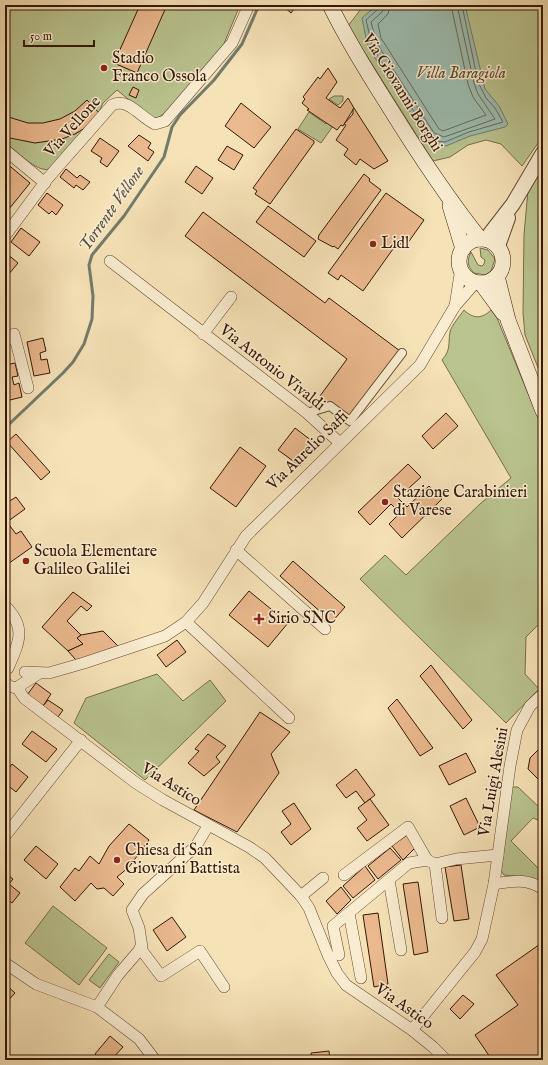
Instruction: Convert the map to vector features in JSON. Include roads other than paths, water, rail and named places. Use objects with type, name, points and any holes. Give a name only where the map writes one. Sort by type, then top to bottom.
[{"type":"main road","name":"Via Giovanni Borghi","points":[[330,5],[350,46],[447,197],[488,241]]},
{"type":"main road","name":"Via Giovanni Borghi","points":[[447,197],[463,249]]},
{"type":"main road","points":[[488,241],[503,258],[503,265],[497,276],[487,282],[479,282],[469,279],[461,268],[460,255],[463,249],[467,244],[488,241]]},
{"type":"main road","points":[[497,276],[508,320],[543,411]]},
{"type":"main road","points":[[479,282],[508,320]]},
{"type":"street","name":"Via Vellone","points":[[5,236],[45,183],[112,105],[118,103],[125,104],[155,124],[165,121],[232,43],[249,5]]},
{"type":"street","points":[[5,150],[45,183]]},
{"type":"street","points":[[488,241],[513,204],[543,153]]},
{"type":"street","name":"Via Antonio Vivaldi","points":[[110,261],[307,413],[340,443]]},
{"type":"street","name":"Via Aurelio Saffi","points":[[455,306],[461,268]]},
{"type":"street","name":"Via Aurelio Saffi","points":[[6,684],[16,688],[23,677],[49,673],[140,645],[165,636],[186,622],[206,600],[236,550],[258,523],[420,365],[455,306],[479,282]]},
{"type":"street","name":"Via Antonio Vivaldi","points":[[203,334],[231,297]]},
{"type":"street","points":[[5,342],[14,334],[28,388]]},
{"type":"street","points":[[307,413],[330,406],[350,421],[402,353]]},
{"type":"street","points":[[376,388],[387,397]]},
{"type":"street","points":[[236,550],[325,629]]},
{"type":"street","points":[[5,606],[15,618],[19,627],[17,648],[23,677],[20,692],[24,698]]},
{"type":"street","points":[[186,622],[289,718]]},
{"type":"street","points":[[7,669],[17,648]]},
{"type":"street","name":"Via Aurelio Saffi","points":[[7,669],[15,666],[23,677]]},
{"type":"street","name":"Via Astico","points":[[6,684],[19,697],[24,698],[136,783],[208,826],[249,847],[265,858],[301,896],[309,908],[328,955],[342,979],[358,994],[412,1030],[446,1060]]},
{"type":"street","name":"Via Luigi Alesini","points":[[412,1030],[475,952],[482,938],[494,884],[517,730],[530,706],[543,694]]},
{"type":"street","points":[[5,836],[81,740]]},
{"type":"street","points":[[208,826],[196,846],[143,894],[132,910],[139,928],[140,948],[161,976],[200,951],[224,987]]},
{"type":"street","points":[[344,875],[408,827],[431,862],[442,918]]},
{"type":"street","points":[[339,955],[333,926],[409,863],[498,855]]},
{"type":"street","points":[[301,896],[323,878]]},
{"type":"street","points":[[389,880],[402,950]]},
{"type":"street","points":[[494,884],[531,881],[543,889]]},
{"type":"street","points":[[348,913],[361,978]]},
{"type":"street","points":[[97,1006],[118,975],[140,948]]},
{"type":"street","points":[[5,964],[36,984],[97,1006],[139,1039],[155,1060]]},
{"type":"water","points":[[377,5],[465,5],[485,89],[499,106],[508,124],[505,127],[470,136],[446,146],[438,146],[430,142],[373,55],[367,43],[362,18]]},
{"type":"waterway","name":"Torrente Vellone","points":[[5,428],[63,373],[73,362],[84,344],[92,319],[93,296],[89,265],[92,255],[124,216],[164,157],[172,127],[180,115],[214,80],[242,44],[259,5]]},
{"type":"place","name":"Stadio Franco Ossola","points":[[104,68]]},
{"type":"place","name":"Lidl","points":[[373,244]]},
{"type":"place","name":"Stazione Carabinieri di Varese","points":[[385,502]]},
{"type":"place","name":"Scuola Elementare Galileo Galilei","points":[[26,561]]},
{"type":"place","name":"Sirio SNC","points":[[259,619]]},
{"type":"place","name":"Chiesa di San Giovanni Battista","points":[[117,860]]},
{"type":"park label","name":"Villa Baragiola","points":[[461,74]]}]
